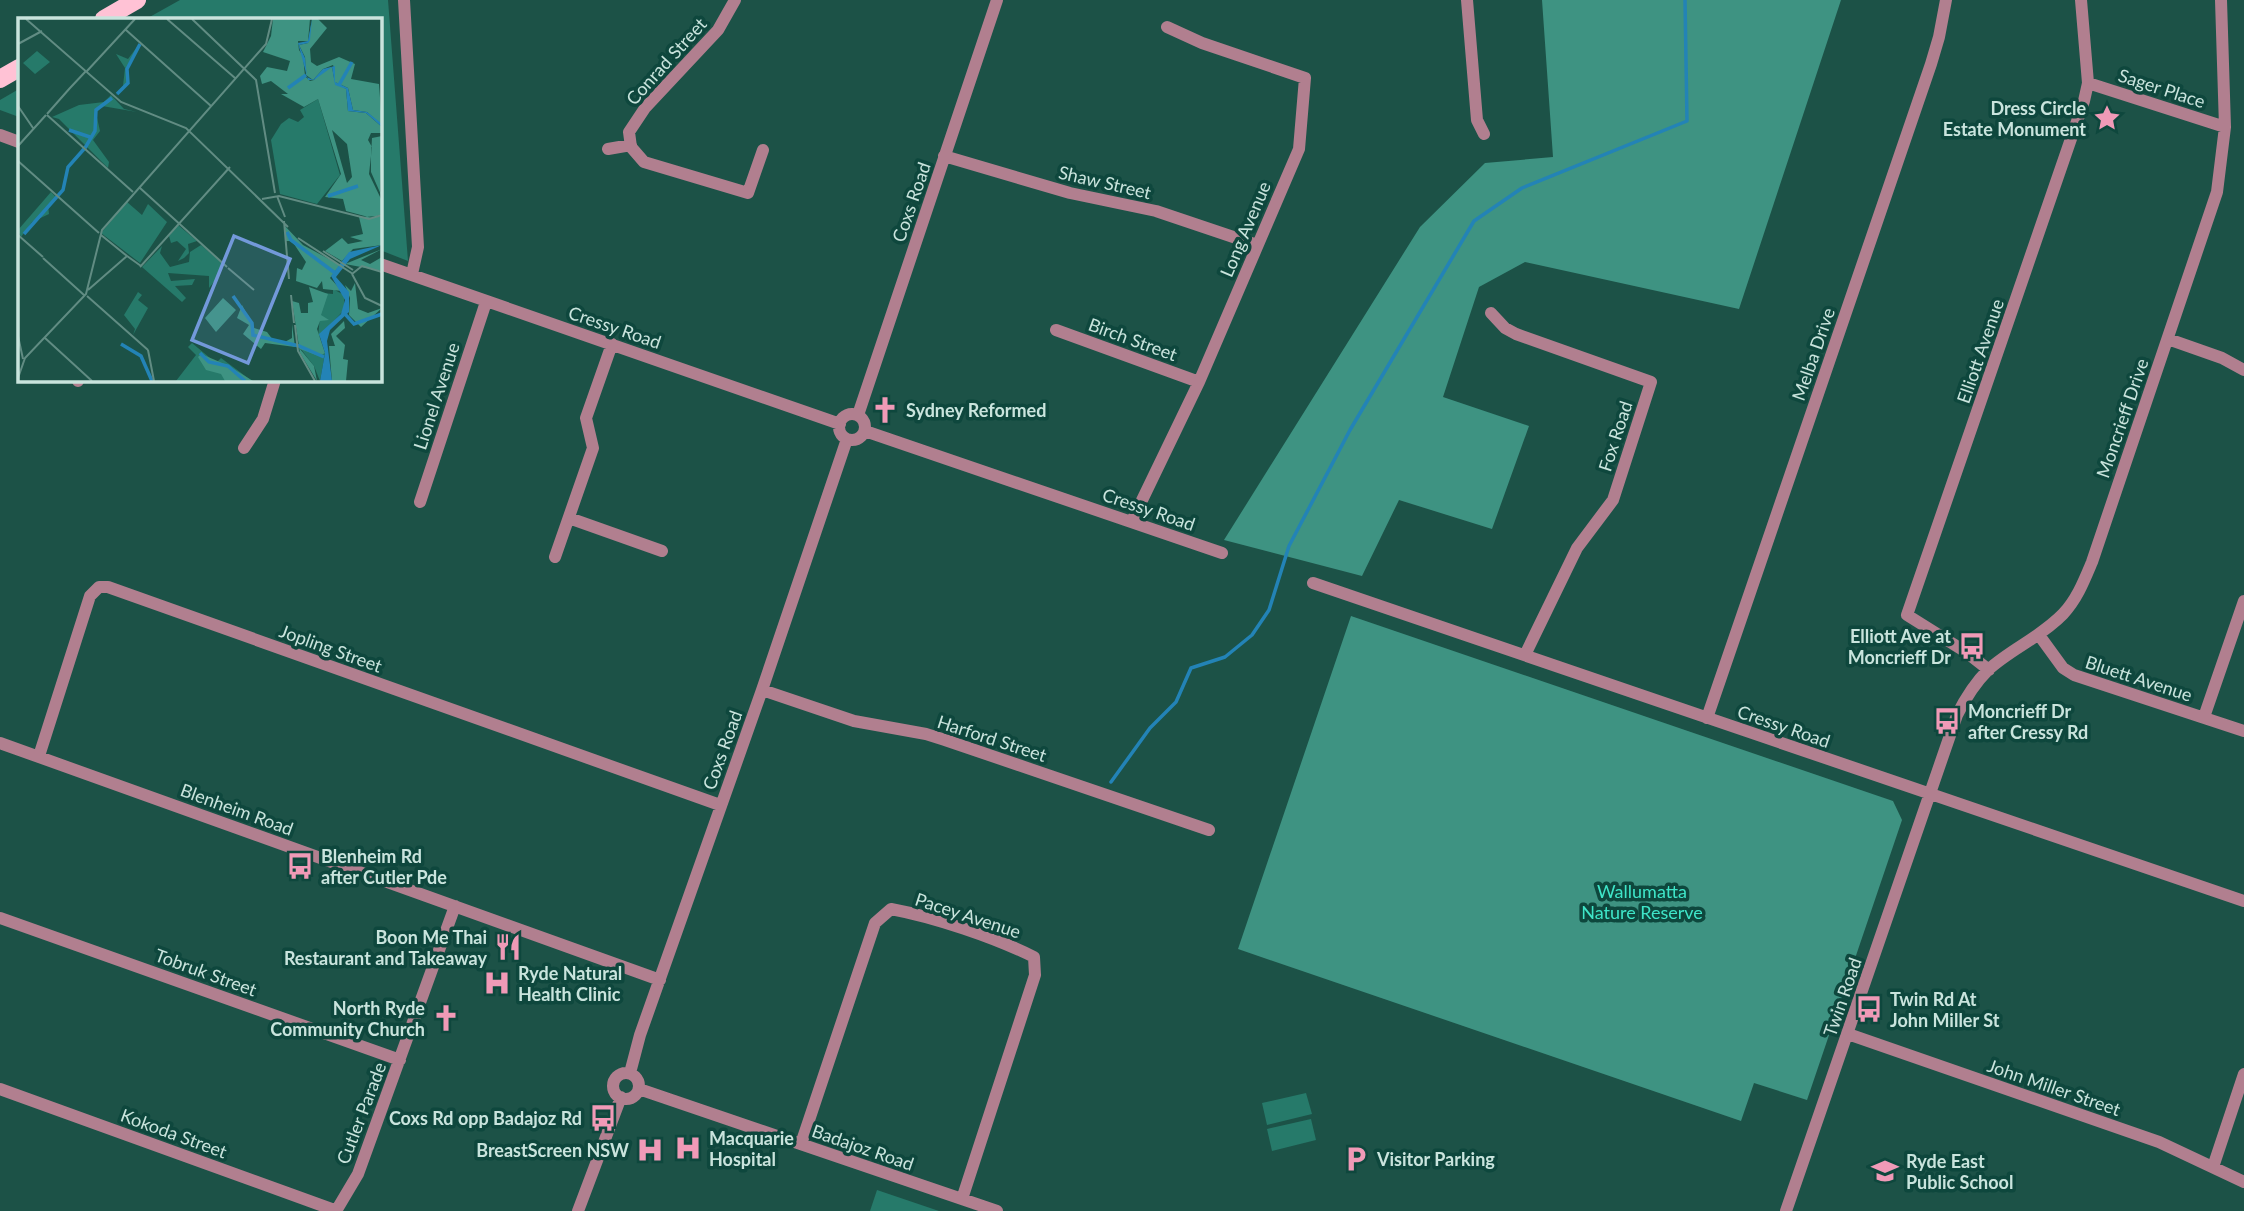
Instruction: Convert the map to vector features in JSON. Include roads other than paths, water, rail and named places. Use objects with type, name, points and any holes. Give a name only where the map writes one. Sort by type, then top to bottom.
[{"type":"main road","points":[[106,18],[137,0]]},
{"type":"main road","points":[[0,79],[18,69]]},
{"type":"street","points":[[404,0],[418,247],[412,274]]},
{"type":"street","name":"Conrad Street","points":[[631,145],[629,132],[645,108],[718,30],[735,0]]},
{"type":"street","name":"Coxs Road","points":[[858,415],[997,0]]},
{"type":"street","points":[[1467,0],[1478,120],[1484,134]]},
{"type":"street","name":"Melba Drive","points":[[1707,718],[1931,64],[1946,0]]},
{"type":"street","name":"Elliott Avenue","points":[[1989,670],[1966,652],[1907,615],[2084,101],[2088,83],[2081,0]]},
{"type":"street","name":"Moncrieff Drive","points":[[1930,794],[1957,715],[1970,693],[1989,670],[2039,635],[2064,613],[2081,588],[2092,562],[2217,192],[2225,127],[2221,0]]},
{"type":"street","name":"Long Avenue","points":[[1132,522],[1199,382],[1299,149],[1305,78],[1202,43],[1167,27]]},
{"type":"street","name":"Sager Place","points":[[2088,83],[2225,127]]},
{"type":"street","points":[[0,135],[18,142]]},
{"type":"street","points":[[608,149],[631,145],[644,162],[748,193],[763,150]]},
{"type":"street","name":"Shaw Street","points":[[944,156],[1070,193],[1156,211],[1257,245]]},
{"type":"street","name":"Cressy Road","points":[[382,265],[840,424]]},
{"type":"street","name":"Lionel Avenue","points":[[420,502],[486,302]]},
{"type":"street","name":"Fox Road","points":[[1491,313],[1516,334],[1651,382],[1613,499],[1577,548],[1525,655]]},
{"type":"street","name":"Birch Street","points":[[1056,330],[1199,382]]},
{"type":"street","points":[[2168,339],[2222,358],[2244,370]]},
{"type":"street","points":[[555,557],[593,448],[586,418],[612,344]]},
{"type":"street","points":[[244,448],[263,419],[274,382]]},
{"type":"street","points":[[846,415],[858,415],[864,421],[865,431],[858,439],[847,439],[841,433],[840,424],[846,415]]},
{"type":"street","name":"Cressy Road","points":[[865,431],[1222,553]]},
{"type":"street","name":"Coxs Road","points":[[630,1073],[640,1035],[847,439]]},
{"type":"street","points":[[569,518],[662,551]]},
{"type":"street","name":"Cressy Road","points":[[1313,583],[2244,901]]},
{"type":"street","name":"Jopling Street","points":[[39,756],[90,596],[99,587],[108,587],[720,805]]},
{"type":"street","points":[[2204,717],[2244,601]]},
{"type":"street","name":"Bluett Avenue","points":[[2039,635],[2063,668],[2074,675],[2244,731]]},
{"type":"street","name":"Harford Street","points":[[762,690],[854,721],[926,734],[1209,830]]},
{"type":"street","name":"Blenheim Road","points":[[0,743],[660,980]]},
{"type":"street","name":"Twin Road","points":[[1786,1211],[1930,794]]},
{"type":"street","name":"Cutler Parade","points":[[336,1211],[358,1174],[455,906]]},
{"type":"street","name":"Pacey Avenue","points":[[802,1144],[875,923],[891,909],[913,913],[1015,947],[1034,957],[1035,975],[962,1199]]},
{"type":"street","name":"Tobruk Street","points":[[0,918],[400,1060]]},
{"type":"street","name":"John Miller Street","points":[[1848,1034],[2158,1142],[2244,1182]]},
{"type":"street","points":[[630,1073],[638,1080],[639,1089],[633,1097],[621,1097],[615,1091],[616,1079],[622,1074],[630,1073]]},
{"type":"street","points":[[2213,1167],[2244,1074]]},
{"type":"street","name":"Kokoda Street","points":[[0,1088],[336,1211]]},
{"type":"street","name":"Badajoz Road","points":[[639,1089],[997,1211]]},
{"type":"street","points":[[578,1211],[621,1097]]},
{"type":"waterway","points":[[1111,782],[1150,728],[1176,702],[1191,668],[1225,657],[1252,635],[1269,610],[1289,546],[1350,430],[1474,221],[1522,188],[1687,121],[1685,0]]},
{"type":"place","name":"Dress Circle Estate Monument","points":[[2107,118]]},
{"type":"place","name":"Sydney Reformed","points":[[885,410]]},
{"type":"place","name":"Elliott Ave at Moncrieff Dr","points":[[1972,646]]},
{"type":"place","name":"Moncrieff Dr after Cressy Rd","points":[[1947,721]]},
{"type":"place","name":"Blenheim Rd after Cutler Pde","points":[[300,866]]},
{"type":"place","name":"Boon Me Thai Restaurant and Takeaway","points":[[508,947]]},
{"type":"place","name":"Ryde Natural Health Clinic","points":[[497,983]]},
{"type":"place","name":"Twin Rd At John Miller St","points":[[1869,1009]]},
{"type":"place","name":"North Ryde Community Church","points":[[446,1018]]},
{"type":"place","name":"Coxs Rd opp Badajoz Rd","points":[[603,1118]]},
{"type":"place","name":"Macquarie Hospital","points":[[688,1148]]},
{"type":"place","name":"BreastScreen NSW","points":[[650,1150]]},
{"type":"place","name":"Visitor Parking","points":[[1356,1159]]},
{"type":"place","name":"Ryde East Public School","points":[[1885,1171]]},
{"type":"park label","name":"Wallumatta Nature Reserve","points":[[1642,901]]}]
